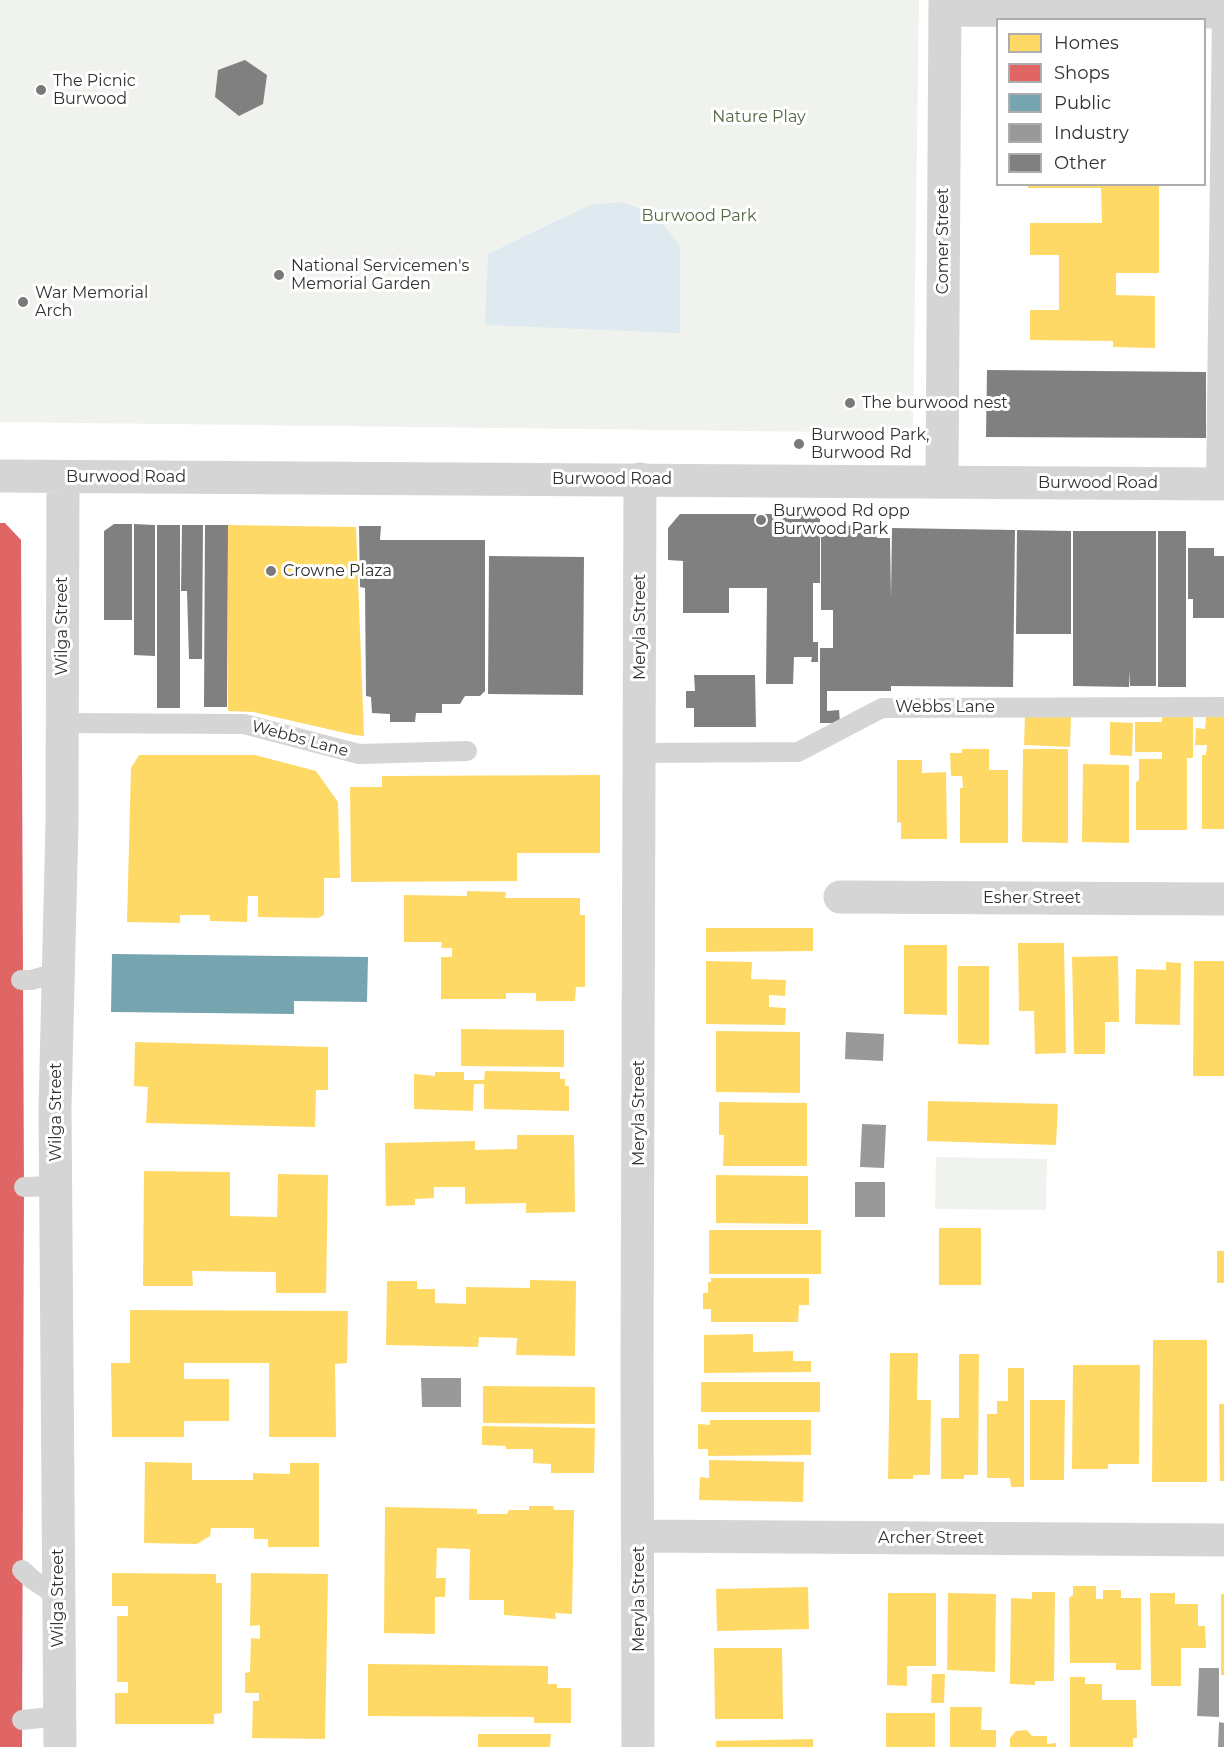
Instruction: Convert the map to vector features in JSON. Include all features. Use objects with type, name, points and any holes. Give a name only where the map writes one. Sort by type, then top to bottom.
[{"type":"street","points":[[945,5],[1223,12]]},
{"type":"street","name":"Comer Street","points":[[942,482],[945,5]]},
{"type":"street","name":"Burwood Road","points":[[0,476],[1220,484]]},
{"type":"street","name":"Wilga Street","points":[[60,1731],[56,1186],[57,973],[62,823],[63,477]]},
{"type":"street","name":"Meryla Street","points":[[638,1747],[640,479]]},
{"type":"street","name":"Esher Street","points":[[840,897],[1224,899]]},
{"type":"street","name":"Archer Street","points":[[639,1536],[1224,1540]]},
{"type":"lane","points":[[1220,484],[1223,12]]},
{"type":"lane","name":"Webbs Lane","points":[[640,753],[798,752],[882,708],[1224,707]]},
{"type":"lane","name":"Webbs Lane","points":[[62,723],[244,724],[359,754],[466,751]]},
{"type":"lane","points":[[21,980],[31,980],[57,973]]},
{"type":"lane","points":[[24,1187],[56,1186]]},
{"type":"lane","points":[[22,1570],[59,1597]]},
{"type":"lane","points":[[22,1720],[60,1731]]},
{"type":"green space","name":"Burwood Park","points":[[0,0],[919,0],[913,433],[0,422]]},
{"type":"green space","points":[[936,1157],[1047,1159],[1046,1210],[935,1209]]},
{"type":"shaded area","points":[[622,202],[656,214],[680,246],[680,333],[485,325],[488,254],[590,205]]},
{"type":"building: Homes","points":[[1028,186],[1159,186],[1159,273],[1116,273],[1116,295],[1155,296],[1155,348],[1113,347],[1113,341],[1030,340],[1030,310],[1059,310],[1059,255],[1030,255],[1030,223],[1102,223],[1101,188],[1028,188]]},
{"type":"building: Homes","points":[[228,525],[356,527],[364,736],[253,712],[228,711]]},
{"type":"building: Homes","points":[[1025,715],[1071,716],[1070,747],[1024,745]]},
{"type":"building: Homes","points":[[1162,715],[1193,715],[1193,758],[1187,758],[1187,830],[1136,830],[1136,782],[1139,780],[1139,759],[1162,759],[1162,752],[1135,752],[1135,722],[1162,722]]},
{"type":"building: Homes","points":[[1206,717],[1224,717],[1224,829],[1202,829],[1202,755],[1206,755],[1207,745],[1195,745],[1196,728],[1205,729]]},
{"type":"building: Homes","points":[[1110,722],[1133,723],[1132,756],[1110,755]]},
{"type":"building: Homes","points":[[962,749],[989,749],[989,770],[1008,770],[1008,843],[960,843],[962,776],[951,776],[950,753],[962,753]]},
{"type":"building: Homes","points":[[1023,749],[1068,749],[1068,843],[1022,842]]},
{"type":"building: Homes","points":[[139,755],[255,755],[316,771],[338,802],[340,878],[324,878],[324,915],[318,918],[258,917],[258,896],[248,896],[247,922],[210,921],[210,915],[180,915],[180,923],[127,922],[131,768]]},
{"type":"building: Homes","points":[[897,760],[922,760],[922,773],[946,772],[947,839],[901,839],[901,822],[897,823]]},
{"type":"building: Homes","points":[[1083,764],[1129,765],[1129,843],[1082,842]]},
{"type":"building: Homes","points":[[600,775],[600,853],[517,853],[517,881],[351,882],[350,787],[382,787],[382,776]]},
{"type":"building: Homes","points":[[467,891],[506,892],[505,898],[580,898],[580,915],[585,915],[585,987],[576,987],[575,1001],[536,1001],[536,993],[506,993],[506,999],[441,999],[441,957],[452,957],[452,948],[441,948],[442,942],[404,942],[404,895],[467,896]]},
{"type":"building: Homes","points":[[706,928],[813,928],[813,951],[706,952]]},
{"type":"building: Homes","points":[[1018,943],[1064,943],[1066,1053],[1035,1054],[1034,1011],[1019,1011]]},
{"type":"building: Homes","points":[[904,945],[947,945],[947,1015],[904,1014]]},
{"type":"building: Homes","points":[[1118,956],[1119,1022],[1105,1022],[1105,1054],[1074,1054],[1072,957]]},
{"type":"building: Homes","points":[[706,961],[752,962],[751,979],[786,980],[785,996],[769,995],[769,1007],[786,1008],[785,1025],[706,1024]]},
{"type":"building: Homes","points":[[1194,961],[1224,961],[1224,1076],[1193,1076]]},
{"type":"building: Homes","points":[[1166,962],[1181,963],[1180,1025],[1135,1024],[1136,969],[1166,970]]},
{"type":"building: Homes","points":[[958,966],[989,966],[989,1045],[958,1044]]},
{"type":"building: Homes","points":[[461,1029],[564,1030],[564,1067],[461,1066]]},
{"type":"building: Homes","points":[[716,1031],[800,1032],[800,1093],[716,1092]]},
{"type":"building: Homes","points":[[135,1042],[328,1047],[328,1090],[316,1090],[315,1127],[146,1123],[148,1087],[134,1086]]},
{"type":"building: Homes","points":[[485,1071],[560,1072],[560,1079],[565,1079],[565,1086],[569,1086],[569,1111],[484,1109],[484,1084],[474,1084],[473,1111],[414,1109],[414,1074],[435,1076],[435,1072],[464,1072],[464,1080],[484,1080]]},
{"type":"building: Homes","points":[[928,1101],[1058,1104],[1056,1145],[927,1141]]},
{"type":"building: Homes","points":[[719,1102],[807,1103],[807,1166],[723,1166],[724,1135],[719,1135]]},
{"type":"building: Homes","points":[[517,1135],[574,1135],[575,1212],[526,1213],[526,1203],[465,1204],[465,1187],[434,1187],[434,1198],[415,1199],[415,1205],[386,1206],[385,1143],[475,1141],[475,1150],[517,1149]]},
{"type":"building: Homes","points":[[144,1171],[230,1172],[230,1216],[277,1217],[278,1174],[328,1175],[326,1293],[276,1293],[276,1272],[192,1271],[193,1286],[143,1286]]},
{"type":"building: Homes","points":[[716,1175],[808,1176],[808,1224],[716,1223]]},
{"type":"building: Homes","points":[[939,1228],[981,1228],[981,1285],[939,1285]]},
{"type":"building: Homes","points":[[709,1230],[821,1230],[821,1274],[709,1274]]},
{"type":"building: Homes","points":[[1217,1251],[1224,1251],[1224,1283],[1217,1283]]},
{"type":"building: Homes","points":[[711,1278],[809,1278],[809,1305],[799,1305],[798,1322],[711,1322],[711,1309],[703,1309],[703,1293],[708,1293],[708,1282],[711,1282]]},
{"type":"building: Homes","points":[[530,1280],[576,1281],[575,1356],[516,1355],[517,1338],[479,1337],[478,1347],[386,1345],[387,1281],[417,1281],[417,1289],[435,1289],[435,1303],[466,1304],[466,1287],[530,1288]]},
{"type":"building: Homes","points":[[130,1310],[348,1311],[347,1363],[335,1364],[336,1437],[269,1437],[269,1363],[184,1363],[184,1379],[229,1379],[229,1421],[184,1421],[184,1437],[112,1437],[111,1363],[130,1363]]},
{"type":"building: Homes","points":[[753,1334],[753,1352],[793,1351],[793,1361],[811,1361],[811,1372],[704,1373],[704,1335]]},
{"type":"building: Homes","points":[[1153,1340],[1207,1340],[1207,1482],[1152,1482]]},
{"type":"building: Homes","points":[[890,1353],[918,1353],[917,1400],[931,1400],[930,1475],[913,1475],[913,1479],[888,1479]]},
{"type":"building: Homes","points":[[959,1354],[979,1354],[978,1475],[964,1475],[964,1479],[941,1479],[941,1418],[959,1418]]},
{"type":"building: Homes","points":[[1073,1365],[1140,1365],[1139,1464],[1108,1464],[1108,1469],[1072,1469]]},
{"type":"building: Homes","points":[[1008,1368],[1024,1368],[1024,1487],[1011,1487],[1010,1478],[987,1478],[987,1414],[997,1414],[997,1401],[1008,1401]]},
{"type":"building: Homes","points":[[701,1382],[820,1382],[820,1412],[701,1412]]},
{"type":"building: Homes","points":[[483,1386],[595,1387],[595,1424],[483,1423]]},
{"type":"building: Homes","points":[[1030,1400],[1065,1400],[1064,1480],[1030,1480]]},
{"type":"building: Homes","points":[[1219,1404],[1224,1404],[1224,1481],[1220,1481]]},
{"type":"building: Homes","points":[[710,1420],[811,1420],[811,1455],[708,1456],[708,1449],[698,1449],[698,1424],[710,1425]]},
{"type":"building: Homes","points":[[482,1426],[595,1428],[594,1473],[551,1473],[551,1464],[533,1463],[533,1449],[506,1449],[506,1446],[482,1445]]},
{"type":"building: Homes","points":[[709,1460],[804,1462],[803,1502],[699,1500],[700,1477],[709,1478]]},
{"type":"building: Homes","points":[[145,1462],[192,1463],[192,1480],[253,1480],[253,1473],[290,1474],[290,1463],[319,1463],[319,1547],[268,1547],[268,1539],[254,1539],[254,1528],[211,1528],[210,1536],[197,1544],[144,1543]]},
{"type":"building: Homes","points":[[529,1506],[553,1506],[554,1510],[574,1510],[572,1614],[555,1613],[556,1619],[504,1615],[504,1600],[469,1600],[470,1549],[437,1548],[436,1578],[446,1578],[445,1597],[435,1597],[435,1634],[384,1633],[385,1507],[477,1509],[477,1514],[507,1514],[509,1510],[529,1510]]},
{"type":"building: Homes","points":[[112,1573],[216,1574],[216,1583],[222,1583],[222,1713],[214,1714],[214,1724],[115,1724],[115,1693],[128,1693],[128,1682],[117,1682],[117,1616],[128,1616],[128,1606],[112,1606]]},
{"type":"building: Homes","points":[[251,1573],[328,1574],[325,1739],[252,1738],[253,1701],[259,1701],[259,1693],[245,1693],[245,1673],[250,1672],[251,1638],[260,1639],[260,1625],[250,1626]]},
{"type":"building: Homes","points":[[1073,1586],[1096,1586],[1096,1599],[1103,1599],[1103,1590],[1121,1590],[1121,1598],[1141,1598],[1141,1670],[1116,1670],[1116,1663],[1070,1663],[1069,1598],[1073,1595]]},
{"type":"building: Homes","points":[[808,1587],[809,1629],[717,1631],[716,1589]]},
{"type":"building: Homes","points":[[1032,1592],[1055,1592],[1054,1681],[1035,1681],[1035,1685],[1010,1684],[1011,1598],[1032,1599]]},
{"type":"building: Homes","points":[[888,1593],[936,1593],[936,1666],[907,1666],[907,1686],[887,1685]]},
{"type":"building: Homes","points":[[948,1593],[996,1594],[995,1672],[947,1670]]},
{"type":"building: Homes","points":[[1150,1593],[1175,1593],[1175,1604],[1198,1604],[1198,1626],[1205,1626],[1206,1648],[1181,1648],[1181,1686],[1151,1686]]},
{"type":"building: Homes","points":[[1221,1594],[1224,1594],[1224,1675],[1221,1675]]},
{"type":"building: Homes","points":[[714,1648],[782,1648],[783,1719],[715,1719]]},
{"type":"building: Homes","points":[[368,1664],[548,1666],[548,1684],[557,1684],[557,1688],[571,1688],[571,1723],[534,1723],[534,1717],[368,1716]]},
{"type":"building: Homes","points":[[932,1674],[945,1674],[944,1703],[931,1703]]},
{"type":"building: Homes","points":[[1070,1677],[1085,1677],[1085,1684],[1102,1684],[1102,1700],[1136,1700],[1137,1738],[1133,1738],[1133,1747],[1070,1747]]},
{"type":"building: Homes","points":[[950,1707],[982,1707],[981,1730],[996,1730],[996,1747],[950,1747]]},
{"type":"building: Homes","points":[[886,1713],[935,1713],[935,1747],[886,1747]]},
{"type":"building: Homes","points":[[1027,1730],[1032,1736],[1047,1736],[1047,1744],[1056,1743],[1056,1747],[1010,1747],[1010,1738],[1016,1731]]},
{"type":"building: Homes","points":[[478,1734],[551,1734],[550,1747],[478,1747]]},
{"type":"building: Homes","points":[[813,1739],[813,1747],[716,1747],[716,1741]]},
{"type":"building: Shops","points":[[0,523],[5,523],[21,540],[24,1187],[22,1747],[0,1747]]},
{"type":"building: Public","points":[[112,954],[368,957],[367,1002],[294,1001],[294,1014],[111,1012]]},
{"type":"building: Industry","points":[[846,1032],[884,1034],[883,1061],[845,1059]]},
{"type":"building: Industry","points":[[862,1124],[886,1125],[884,1168],[860,1167]]},
{"type":"building: Industry","points":[[855,1182],[885,1182],[885,1217],[855,1217]]},
{"type":"building: Industry","points":[[421,1378],[461,1378],[461,1407],[422,1407]]},
{"type":"building: Industry","points":[[1199,1668],[1219,1668],[1219,1717],[1197,1716]]},
{"type":"building: Industry","points":[[1219,1722],[1224,1723],[1224,1747],[1218,1747]]},
{"type":"building: Other","points":[[245,60],[267,75],[263,104],[239,116],[215,97],[218,70]]},
{"type":"building: Other","points":[[987,370],[1206,372],[1206,438],[986,437]]},
{"type":"building: Other","points":[[680,514],[820,514],[820,583],[813,583],[813,642],[818,642],[818,662],[811,662],[812,657],[794,657],[793,684],[766,684],[767,588],[729,588],[729,613],[683,613],[683,561],[668,560],[668,528]]},
{"type":"building: Other","points":[[114,524],[132,524],[132,620],[104,620],[104,531]]},
{"type":"building: Other","points":[[134,524],[155,525],[155,656],[134,655]]},
{"type":"building: Other","points":[[157,525],[180,525],[180,708],[157,708]]},
{"type":"building: Other","points":[[182,525],[203,525],[202,659],[189,659],[187,591],[181,591]]},
{"type":"building: Other","points":[[205,525],[228,525],[227,707],[204,707]]},
{"type":"building: Other","points":[[877,525],[877,538],[890,538],[891,598],[892,528],[1015,530],[1013,687],[891,686],[891,691],[827,691],[827,711],[839,710],[840,723],[820,723],[820,648],[833,648],[833,610],[821,610],[821,526]]},
{"type":"building: Other","points":[[359,526],[381,526],[380,540],[485,540],[485,691],[480,696],[465,696],[460,704],[442,704],[442,713],[416,713],[415,722],[390,722],[390,714],[372,713],[371,697],[366,696],[365,588],[360,587]]},
{"type":"building: Other","points":[[1017,530],[1071,531],[1071,634],[1016,634]]},
{"type":"building: Other","points":[[1073,531],[1156,531],[1156,686],[1130,686],[1130,671],[1129,687],[1073,686]]},
{"type":"building: Other","points":[[1158,531],[1186,531],[1186,687],[1158,687]]},
{"type":"building: Other","points":[[1188,548],[1214,548],[1214,556],[1224,556],[1224,618],[1193,618],[1193,599],[1188,599]]},
{"type":"building: Other","points":[[489,556],[584,557],[583,695],[488,694]]},
{"type":"building: Other","points":[[694,675],[755,675],[756,727],[694,727],[694,708],[686,708],[686,691],[695,691]]},
{"type":"place","name":"The Picnic Burwood","points":[[41,90]]},
{"type":"place","name":"National Servicemen's Memorial Garden","points":[[279,275]]},
{"type":"place","name":"War Memorial Arch","points":[[23,302]]},
{"type":"place","name":"The burwood nest","points":[[850,403]]},
{"type":"place","name":"Burwood Park, Burwood Rd","points":[[799,444]]},
{"type":"place","name":"Burwood Rd opp Burwood Park","points":[[761,520]]},
{"type":"place","name":"Crowne Plaza","points":[[271,571]]},
{"type":"park label","name":"Nature Play","points":[[759,117]]}]
